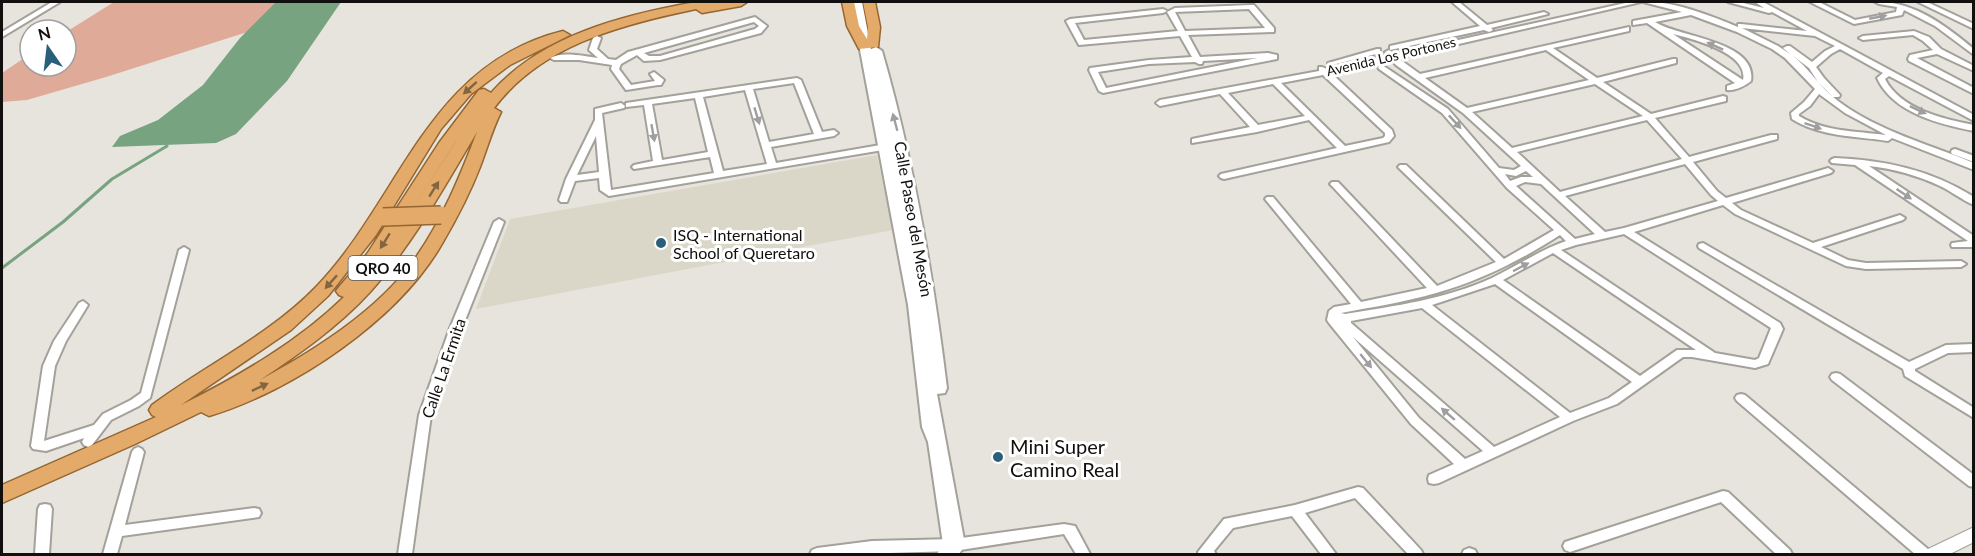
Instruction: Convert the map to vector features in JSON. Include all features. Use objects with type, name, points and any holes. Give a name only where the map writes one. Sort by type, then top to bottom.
[{"type":"highway","points":[[668,7],[687,2]]},
{"type":"highway","name":"QRO 40","points":[[2,481],[92,436],[162,415],[299,330],[354,282],[374,257],[468,112],[495,81],[516,65],[543,49],[616,19],[694,2]]},
{"type":"highway","name":"QRO 40","points":[[2,494],[162,415],[226,389],[274,361],[326,324],[365,288],[395,253],[478,119],[498,94],[521,72],[549,54],[608,27],[637,18],[713,2]]},
{"type":"highway","points":[[162,415],[220,406],[275,380],[362,322],[399,290],[420,264],[471,168],[486,127],[496,110],[510,92],[554,58],[597,38],[663,17],[741,2]]},
{"type":"highway","points":[[848,2],[853,26],[869,45]]},
{"type":"highway","points":[[869,2],[874,27],[869,45]]},
{"type":"highway","points":[[162,415],[189,387],[249,351],[302,311],[346,265],[380,217],[434,129],[454,103],[474,84],[517,56],[552,39],[616,19]]},
{"type":"highway","points":[[380,217],[445,215]]},
{"type":"main road","name":"Calle Paseo del Mesón","points":[[858,2],[894,146],[923,304],[932,427],[938,442],[951,550]]},
{"type":"street","points":[[2,35],[56,2]]},
{"type":"street","points":[[1455,2],[1495,33]]},
{"type":"street","points":[[1603,2],[1611,6]]},
{"type":"street","name":"Avenida Los Portones","points":[[1322,69],[1348,58],[1603,2]]},
{"type":"street","name":"Avenida Los Portones","points":[[1160,103],[1275,81],[1637,2]]},
{"type":"street","points":[[1647,2],[1741,26],[1784,46],[1812,66],[1820,85],[1852,115],[1901,139]]},
{"type":"street","points":[[1684,2],[1692,12],[1771,45],[1789,57],[1810,79],[1863,114],[1974,167]]},
{"type":"street","points":[[1735,3],[1750,2]]},
{"type":"street","points":[[1759,2],[1974,119]]},
{"type":"street","points":[[1814,2],[1854,22],[1899,13],[1898,4]]},
{"type":"street","points":[[1879,2],[1898,4],[1938,24],[1974,53]]},
{"type":"street","points":[[1922,2],[1974,27]]},
{"type":"street","points":[[1735,3],[1776,11]]},
{"type":"street","points":[[1168,7],[1206,72]]},
{"type":"street","points":[[1168,7],[1251,8],[1270,30],[1183,33],[1082,43],[1070,21],[1168,7]]},
{"type":"street","points":[[1636,23],[1692,12]]},
{"type":"street","points":[[639,52],[647,59],[660,58],[758,31],[763,26],[755,19],[639,52],[624,57],[617,63],[615,69],[629,88],[658,83],[660,80],[654,74]]},
{"type":"street","points":[[1649,21],[1742,84]]},
{"type":"street","points":[[1741,26],[1816,34]]},
{"type":"street","points":[[2,28],[15,27]]},
{"type":"street","points":[[1659,28],[1689,36],[1726,51],[1742,61],[1748,71],[1747,81],[1730,88]]},
{"type":"street","points":[[1420,77],[1549,49],[1626,29]]},
{"type":"street","points":[[1863,38],[1910,32],[1926,39],[1938,51],[1974,69]]},
{"type":"street","points":[[1926,39],[1953,36]]},
{"type":"street","points":[[597,38],[593,50],[607,60]]},
{"type":"street","points":[[1812,66],[1827,53],[1840,47]]},
{"type":"street","points":[[1549,49],[1648,116],[1724,203],[1846,263],[1866,266],[1961,264]]},
{"type":"street","points":[[1386,50],[1399,63],[1466,111],[1602,235]]},
{"type":"street","points":[[1938,51],[1912,59],[1974,92]]},
{"type":"street","points":[[1274,57],[1206,72],[1103,91],[1093,70],[1197,58],[1274,57]]},
{"type":"street","points":[[554,58],[607,60],[617,63]]},
{"type":"street","points":[[1348,58],[1382,67],[1391,67],[1399,63]]},
{"type":"street","points":[[1466,111],[1673,61]]},
{"type":"street","points":[[1382,67],[1436,103],[1457,123],[1494,170],[1573,242]]},
{"type":"street","points":[[1224,176],[1386,140],[1390,136],[1389,132],[1322,69]]},
{"type":"street","points":[[1887,73],[1881,78],[1885,87],[1905,104],[1935,118],[1974,128]]},
{"type":"street","points":[[819,136],[797,80],[599,110],[605,190],[615,193],[894,146]]},
{"type":"street","points":[[1275,81],[1342,149]]},
{"type":"street","points":[[1820,85],[1807,104],[1795,113],[1795,117],[1802,123],[1824,130],[1901,139],[1974,159]]},
{"type":"street","points":[[748,87],[772,166]]},
{"type":"street","points":[[1223,92],[1257,129]]},
{"type":"street","points":[[1426,96],[1443,93]]},
{"type":"street","points":[[698,95],[719,175]]},
{"type":"street","points":[[1511,151],[1723,99]]},
{"type":"street","points":[[1436,103],[1453,100]]},
{"type":"street","points":[[648,103],[658,163]]},
{"type":"street","points":[[1195,141],[1310,117]]},
{"type":"street","points":[[564,200],[571,179],[599,120]]},
{"type":"street","points":[[765,146],[834,133]]},
{"type":"street","points":[[1559,195],[1774,137]]},
{"type":"street","points":[[637,166],[713,154]]},
{"type":"street","points":[[1836,162],[1856,161],[1894,167],[1941,183],[1974,202]]},
{"type":"street","points":[[1856,161],[1974,243]]},
{"type":"street","points":[[1494,170],[1516,172],[1528,166]]},
{"type":"street","points":[[1403,167],[1504,264]]},
{"type":"street","points":[[1333,314],[1345,318],[1424,304],[1496,280],[1553,249],[1573,242],[1626,231],[1828,171]]},
{"type":"street","points":[[571,179],[604,174]]},
{"type":"street","points":[[1510,186],[1515,181],[1523,179],[1546,183]]},
{"type":"street","points":[[1335,184],[1435,290]]},
{"type":"street","points":[[1270,199],[1358,306]]},
{"type":"street","points":[[1812,248],[1900,218]]},
{"type":"street","name":"Calle La Ermita","points":[[405,555],[425,415],[499,222]]},
{"type":"street","points":[[1333,314],[1338,310],[1435,290],[1462,282],[1504,264],[1560,231]]},
{"type":"street","points":[[1434,479],[1569,418],[1613,401],[1681,353],[1760,364],[1764,361],[1777,329],[1776,326],[1626,231]]},
{"type":"street","points":[[1956,245],[1974,243]]},
{"type":"street","points":[[1703,246],[1909,367]]},
{"type":"street","points":[[1553,249],[1713,356]]},
{"type":"street","points":[[83,305],[60,341],[49,366],[37,446],[92,436],[107,417],[146,395],[184,250]]},
{"type":"street","points":[[1496,280],[1641,382]]},
{"type":"street","points":[[1462,282],[1472,289]]},
{"type":"street","points":[[1424,304],[1569,418]]},
{"type":"street","points":[[1333,314],[1333,320],[1415,421],[1464,466]]},
{"type":"street","points":[[1345,318],[1345,324],[1492,452]]},
{"type":"street","points":[[1909,367],[1946,349],[1974,348]]},
{"type":"street","points":[[1909,367],[1909,373],[1918,381],[1974,414]]},
{"type":"street","points":[[1836,377],[1974,482]]},
{"type":"street","points":[[1741,398],[1924,555]]},
{"type":"street","points":[[110,555],[138,452]]},
{"type":"street","points":[[1209,555],[1205,552],[1229,523],[1295,510],[1358,492],[1416,555]]},
{"type":"street","points":[[1570,546],[1723,496],[1785,555]]},
{"type":"street","points":[[42,555],[45,510]]},
{"type":"street","points":[[1295,510],[1329,555]]},
{"type":"street","points":[[117,531],[254,513]]},
{"type":"street","points":[[817,555],[872,547],[951,550],[1064,529],[1071,530],[1083,555]]},
{"type":"street","points":[[1934,555],[1974,534]]},
{"type":"shaded area","points":[[114,2],[342,2],[106,77],[27,100],[2,102],[2,73],[18,62],[18,78],[78,78],[78,24]]},
{"type":"shaded area","points":[[276,2],[341,2],[287,81],[236,134],[216,143],[112,147],[120,136],[158,120],[203,85],[240,38]]},
{"type":"shaded area","name":"ISQ - International School of Queretaro","points":[[877,155],[893,230],[476,309],[510,219]]},
{"type":"waterway","points":[[2,268],[63,222],[112,179],[167,146],[165,147]]},
{"type":"place","name":"ISQ - International School of Queretaro","points":[[661,243]]},
{"type":"place","name":"Mini Super Camino Real","points":[[998,457]]}]
